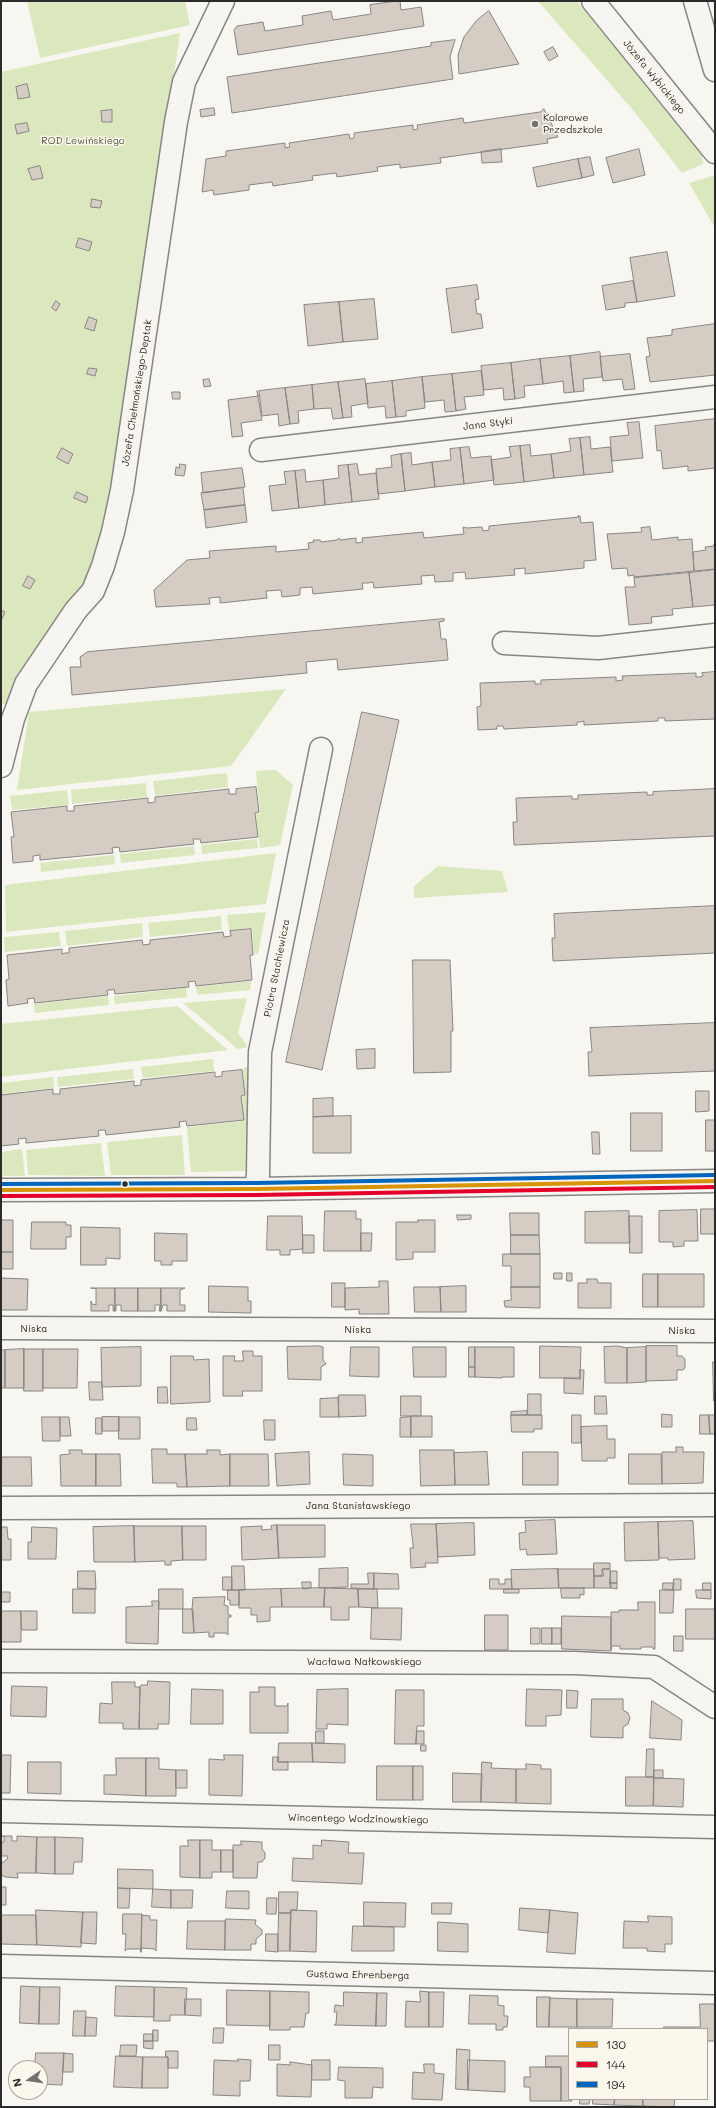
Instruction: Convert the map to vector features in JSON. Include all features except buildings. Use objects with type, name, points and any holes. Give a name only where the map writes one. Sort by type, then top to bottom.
[{"type":"street","name":"Józefa Chełmońskiego-Deptak","points":[[1,766],[13,719],[26,684],[76,610],[93,591],[112,538],[122,490],[176,122],[184,82],[223,1]]},
{"type":"street","name":"Józefa Wybickiego","points":[[593,1],[715,152]]},
{"type":"street","points":[[695,1],[715,70]]},
{"type":"street","name":"Jana Styki","points":[[261,450],[715,397]]},
{"type":"street","points":[[504,643],[598,648],[715,635]]},
{"type":"street","name":"Piotra Stachiewicza","points":[[256,1189],[258,1175],[260,1052],[321,749]]},
{"type":"street","points":[[1,1190],[256,1189],[715,1181]]},
{"type":"street","name":"Niska","points":[[1,1328],[715,1331]]},
{"type":"street","name":"Jana Stanisławskiego","points":[[1,1508],[715,1505]]},
{"type":"street","name":"Wacława Nałkowskiego","points":[[1,1661],[575,1663],[654,1667],[715,1707]]},
{"type":"street","name":"Wincentego Wodzinowskiego","points":[[1,1811],[715,1827]]},
{"type":"street","name":"Gustawa Ehrenberga","points":[[1,1966],[715,1983]]},
{"type":"green space","points":[[27,1],[185,1],[190,25],[40,58]]},
{"type":"green space","points":[[538,1],[577,1],[702,155],[703,164],[682,173],[632,109]]},
{"type":"green space","name":"ROD Lewińskiego","points":[[180,33],[115,490],[96,563],[82,591],[10,707],[1,703],[1,72]]},
{"type":"green space","points":[[715,175],[715,228],[689,183]]},
{"type":"green space","points":[[286,689],[231,766],[17,790],[29,712]]},
{"type":"green space","points":[[276,770],[293,785],[280,845],[260,848],[256,814],[260,813],[256,771]]},
{"type":"green space","points":[[227,773],[228,787],[155,796],[153,781]]},
{"type":"green space","points":[[146,783],[147,797],[72,804],[71,790]]},
{"type":"green space","points":[[67,790],[69,805],[12,810],[10,796]]},
{"type":"green space","points":[[257,839],[258,848],[202,854],[201,845]]},
{"type":"green space","points":[[194,846],[195,855],[121,863],[120,854]]},
{"type":"green space","points":[[276,853],[266,904],[6,932],[5,885]]},
{"type":"green space","points":[[114,855],[115,864],[41,872],[40,863]]},
{"type":"green space","points":[[438,866],[502,871],[508,892],[414,898],[414,886]]},
{"type":"green space","points":[[266,912],[258,954],[254,954],[252,928],[229,930],[227,915]]},
{"type":"green space","points":[[221,916],[222,930],[150,937],[148,923]]},
{"type":"green space","points":[[142,923],[143,937],[67,946],[65,931]]},
{"type":"green space","points":[[59,932],[61,946],[5,952],[4,937]]},
{"type":"green space","points":[[251,981],[250,990],[197,995],[196,987]]},
{"type":"green space","points":[[186,988],[187,997],[115,1004],[114,996]]},
{"type":"green space","points":[[108,996],[109,1005],[35,1013],[34,1004]]},
{"type":"green space","points":[[247,998],[238,1033],[248,1047],[238,1049],[183,1003]]},
{"type":"green space","points":[[177,1006],[228,1050],[1,1077],[1,1024]]},
{"type":"green space","points":[[213,1059],[214,1071],[143,1078],[141,1067]]},
{"type":"green space","points":[[248,1067],[250,1154],[246,1171],[191,1172],[187,1127],[244,1121],[242,1097],[245,1096],[243,1068]]},
{"type":"green space","points":[[133,1069],[134,1079],[58,1087],[57,1077]]},
{"type":"green space","points":[[53,1077],[54,1088],[1,1094],[1,1083]]},
{"type":"green space","points":[[182,1135],[185,1175],[111,1175],[107,1142]]},
{"type":"green space","points":[[101,1143],[105,1176],[28,1175],[26,1150]]},
{"type":"green space","points":[[22,1149],[25,1176],[1,1176],[1,1152]]},
{"type":"transit line","name":"194","points":[[1,1184],[256,1183],[715,1175]]},
{"type":"transit line","name":"130","points":[[1,1190],[256,1189],[715,1181]]},
{"type":"transit line","name":"144","points":[[1,1196],[256,1195],[715,1187]]},
{"type":"place","name":"Kolorowe Przedszkole","points":[[535,124]]}]
